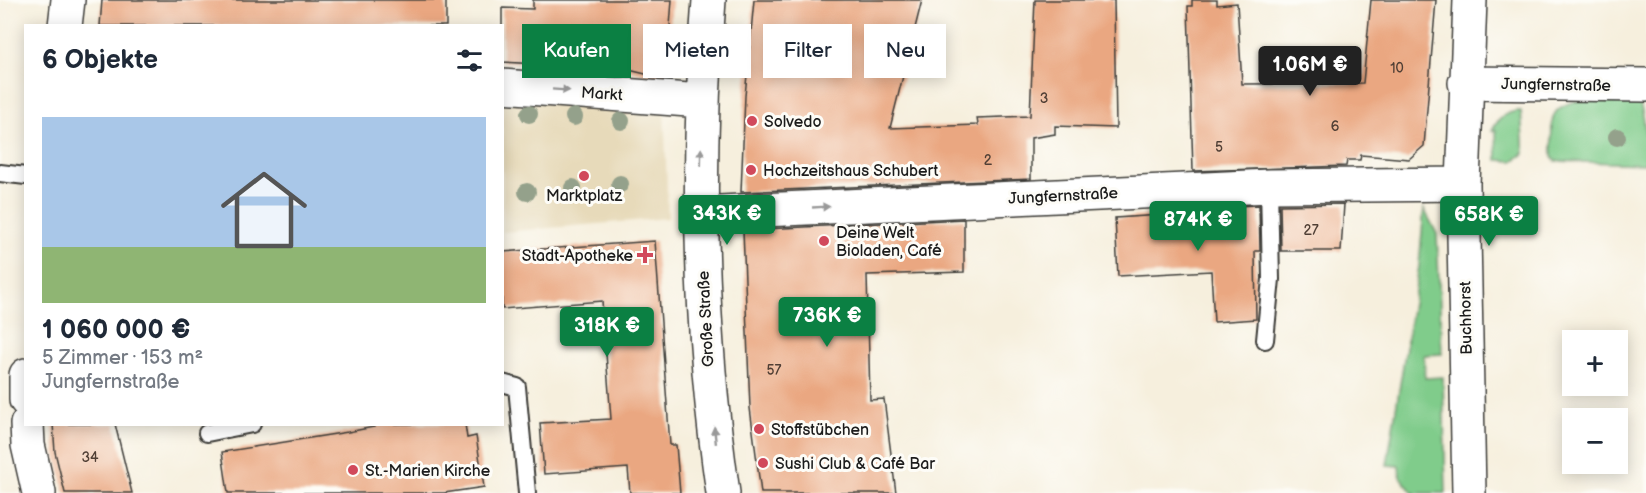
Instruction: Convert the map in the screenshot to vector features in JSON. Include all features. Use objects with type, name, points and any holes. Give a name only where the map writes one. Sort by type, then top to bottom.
[{"type":"street","points":[[65,24],[68,0]]},
{"type":"street","name":"Große Straße","points":[[709,0],[702,101],[700,213],[705,344],[723,493]]},
{"type":"street","name":"Buchhorst","points":[[1469,493],[1462,184],[1470,0]]},
{"type":"street","name":"Jungfernstraße","points":[[1465,83],[1646,85]]},
{"type":"street","name":"Markt","points":[[504,86],[702,101]]},
{"type":"street","name":"Jungfernstraße","points":[[700,213],[1269,186],[1462,184]]},
{"type":"street","points":[[27,426],[28,445],[39,493]]},
{"type":"lane","points":[[0,173],[24,176]]},
{"type":"lane","points":[[1265,340],[1271,279],[1269,186]]},
{"type":"lane","points":[[504,384],[517,387],[527,493]]},
{"type":"lane","points":[[207,433],[242,426]]},
{"type":"shaded area","name":"Marktplatz","points":[[504,68],[522,69],[522,78],[631,78],[631,76],[663,78],[668,218],[504,232]]},
{"type":"green space","points":[[1591,98],[1637,98],[1644,120],[1646,164],[1555,161],[1552,157],[1554,115],[1558,109],[1566,105]]},
{"type":"green space","points":[[1521,111],[1524,154],[1513,161],[1497,160],[1496,130],[1492,131],[1504,116],[1511,112]]},
{"type":"green space","points":[[1424,209],[1437,234],[1442,354],[1424,355],[1425,378],[1443,377],[1446,493],[1413,493],[1400,477],[1399,466],[1387,465],[1419,266]]},
{"type":"building","points":[[102,0],[446,0],[446,24],[100,24]]},
{"type":"building","points":[[533,0],[672,0],[670,24],[643,24],[643,73],[631,70],[631,24],[522,24],[522,63],[504,62],[502,8],[533,9]]},
{"type":"building","points":[[754,0],[922,0],[916,24],[864,24],[864,78],[902,78],[890,128],[978,125],[977,118],[1030,116],[1035,0],[1114,0],[1116,128],[1055,126],[1055,134],[1031,138],[1031,179],[741,192],[745,96],[747,78],[751,78]]},
{"type":"building","points":[[1192,0],[1217,0],[1217,5],[1237,3],[1242,84],[1363,83],[1371,0],[1436,0],[1424,146],[1409,159],[1361,155],[1360,160],[1347,160],[1346,166],[1193,171],[1188,6],[1192,6]]},
{"type":"building","points":[[1344,204],[1341,251],[1281,251],[1280,205]]},
{"type":"building","points":[[1259,205],[1260,251],[1255,251],[1256,319],[1214,322],[1211,271],[1118,276],[1115,218],[1192,213],[1192,208]]},
{"type":"building","points":[[964,219],[964,272],[867,275],[870,400],[884,399],[896,493],[761,493],[750,408],[743,230]]},
{"type":"building","points":[[655,241],[670,445],[676,445],[680,493],[630,493],[628,468],[544,474],[540,423],[611,419],[602,301],[504,309],[504,252]]},
{"type":"building","points":[[53,426],[115,426],[132,493],[65,493],[55,452]]},
{"type":"building","name":"St.-Marien Kirche","points":[[465,426],[467,438],[476,436],[484,487],[444,493],[228,493],[222,452],[374,427]]},
{"type":"place","name":"Solvedo","points":[[752,121]]},
{"type":"place","name":"Hochzeitshaus Schubert","points":[[751,170]]},
{"type":"place","name":"Marktplatz","points":[[584,176]]},
{"type":"place","name":"Deine Welt Bioladen, Café","points":[[824,241]]},
{"type":"place","name":"Stadt-Apotheke","points":[[645,255]]},
{"type":"place","name":"Stoffstübchen","points":[[759,429]]},
{"type":"place","name":"Sushi Club & Café Bar","points":[[763,463]]},
{"type":"place","name":"St.-Marien Kirche","points":[[353,470]]}]
